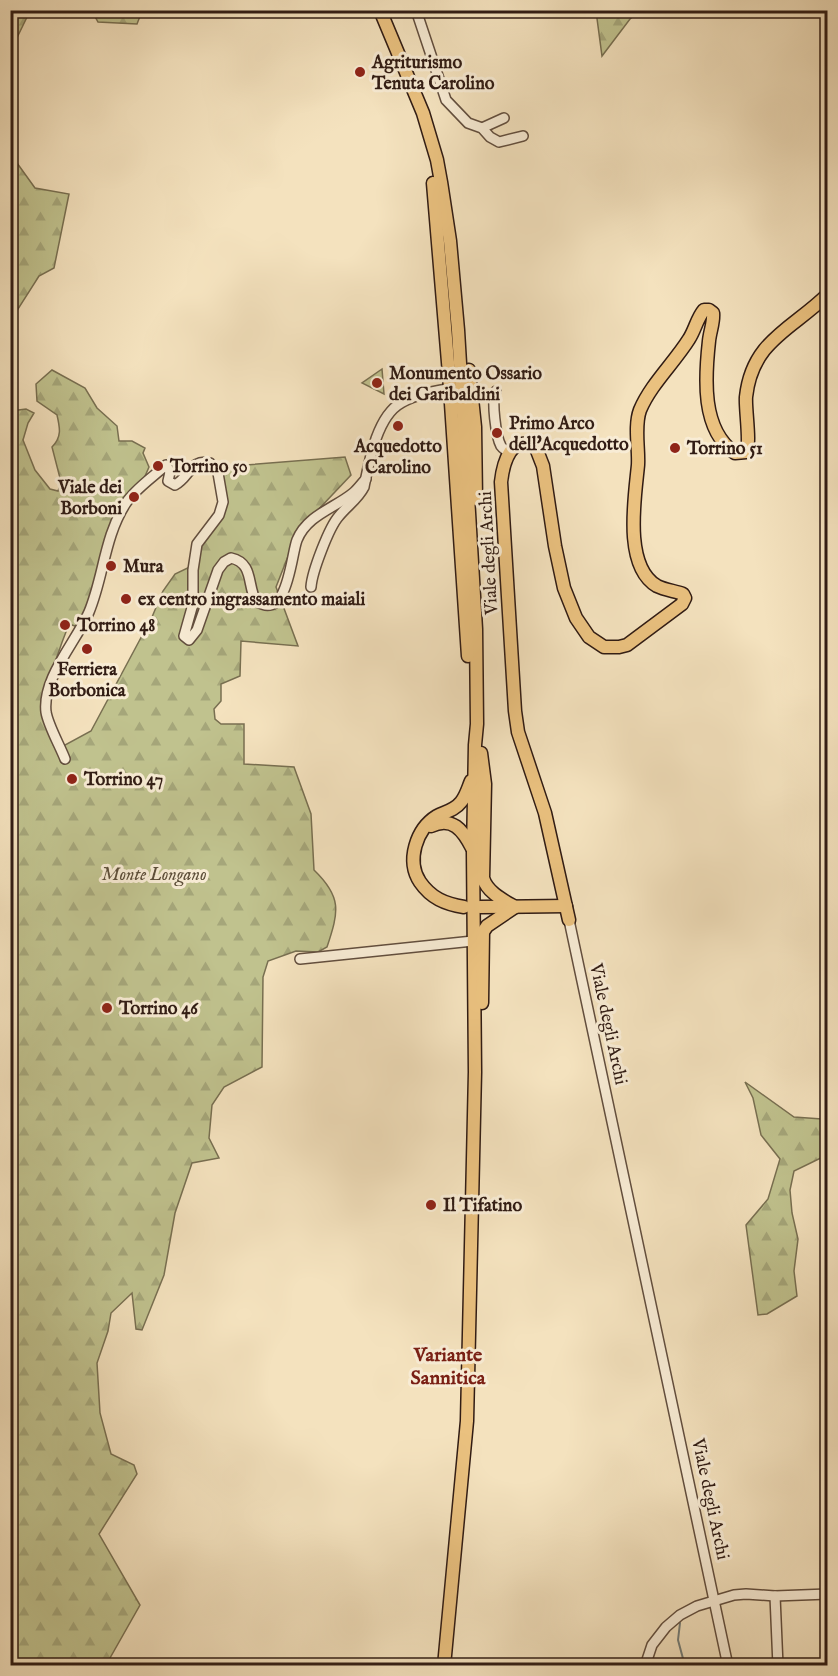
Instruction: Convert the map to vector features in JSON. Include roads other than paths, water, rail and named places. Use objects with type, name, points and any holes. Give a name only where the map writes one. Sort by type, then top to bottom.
[{"type":"main road","points":[[380,10],[423,113],[437,160],[450,241],[458,330],[476,629],[477,724],[473,852],[475,1072],[467,1421],[444,1665]]},
{"type":"main road","points":[[429,134],[450,388],[475,745]]},
{"type":"main road","points":[[509,453],[514,448],[525,444],[535,447],[538,452],[564,588],[576,618],[589,637],[599,644],[610,648],[627,645],[682,604],[685,598],[683,594],[657,586],[645,574],[635,539],[633,522],[638,465],[638,418],[645,401],[690,337],[701,314],[704,310],[709,310],[714,317],[709,341],[710,417],[724,444],[735,453],[744,453],[748,450],[747,395],[751,377],[763,350],[774,337],[828,294]]},
{"type":"main road","name":"Viale degli Archi","points":[[509,453],[504,463],[501,482],[515,711],[518,732],[545,813],[569,920]]},
{"type":"main road","points":[[477,724],[485,784],[483,878],[490,890],[515,908]]},
{"type":"main road","points":[[464,907],[435,898],[418,879],[414,866],[414,852],[417,840],[425,828],[436,817],[453,810],[462,802],[474,768]]},
{"type":"main road","points":[[425,828],[444,822],[459,827],[465,834],[473,852]]},
{"type":"main road","points":[[544,907],[552,902],[562,887]]},
{"type":"main road","points":[[480,907],[566,906]]},
{"type":"main road","points":[[544,907],[555,910],[569,920]]},
{"type":"main road","points":[[475,1072],[481,1034],[483,932],[487,926],[515,908]]},
{"type":"street","points":[[416,10],[446,100],[468,123],[482,128],[490,137],[499,142],[523,136]]},
{"type":"street","points":[[482,128],[504,118]]},
{"type":"street","points":[[311,587],[320,555],[337,518],[361,494],[374,447],[388,414],[396,405],[409,399],[450,388]]},
{"type":"street","points":[[496,391],[493,397],[498,435],[501,446],[509,453]]},
{"type":"street","points":[[65,759],[46,713],[50,681],[88,614],[110,536],[120,513],[132,495],[166,465],[170,470],[168,481],[172,485],[179,484],[190,468],[200,462],[210,463],[218,473],[223,502],[219,515],[199,540],[194,558],[194,604],[184,636],[189,640],[194,635],[218,570],[224,562],[231,558],[243,564],[249,573],[254,598],[259,604],[275,602],[285,588],[296,541],[303,529],[318,515],[353,493],[366,479]]},
{"type":"street","name":"Viale degli Archi","points":[[569,920],[729,1665]]},
{"type":"street","points":[[300,958],[474,941]]},
{"type":"street","points":[[645,1665],[652,1645],[672,1621],[690,1609],[741,1594],[775,1596],[828,1594]]},
{"type":"street","points":[[775,1596],[778,1665]]},
{"type":"waterway","points":[[680,1623],[678,1640],[685,1666]]},
{"type":"place","name":"Agriturismo Tenuta Carolino","points":[[360,72]]},
{"type":"place","name":"Monumento Ossario dei Garibaldini","points":[[377,383]]},
{"type":"place","name":"Acquedotto Carolino","points":[[398,426]]},
{"type":"place","name":"Primo Arco dell'Acquedotto","points":[[497,433]]},
{"type":"place","name":"Torrino 51","points":[[675,448]]},
{"type":"place","name":"Torrino 50","points":[[158,466]]},
{"type":"place","name":"Viale dei Borboni","points":[[134,497]]},
{"type":"place","name":"Mura","points":[[111,566]]},
{"type":"place","name":"ex centro ingrassamento maiali","points":[[126,599]]},
{"type":"place","name":"Torrino 48","points":[[65,625]]},
{"type":"place","name":"Ferriera Borbonica","points":[[87,649]]},
{"type":"place","name":"Torrino 47","points":[[72,779]]},
{"type":"place","name":"Torrino 46","points":[[107,1008]]},
{"type":"place","name":"Il Tifatino","points":[[431,1205]]},
{"type":"district","name":"Variante Sannitica","points":[[448,1366]]},
{"type":"park label","name":"Monte Longano","points":[[154,874]]}]
